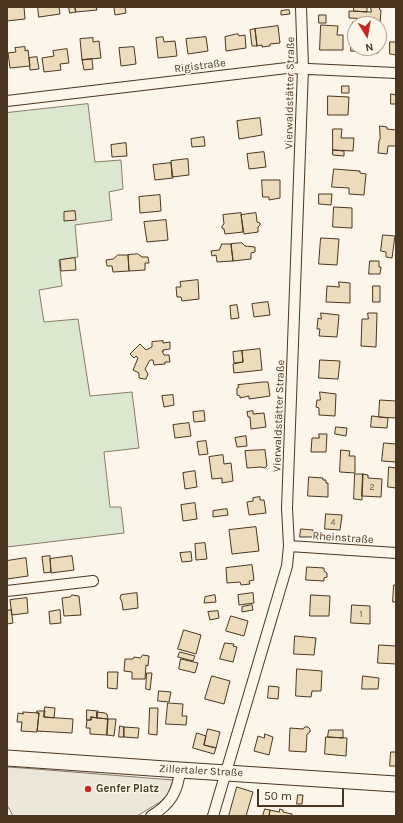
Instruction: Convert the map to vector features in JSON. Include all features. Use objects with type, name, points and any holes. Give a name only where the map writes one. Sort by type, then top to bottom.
[{"type":"street","name":"Vierwaldstätter Straße","points":[[213,816],[287,566],[289,546],[287,508],[304,68],[302,7]]},
{"type":"street","name":"Rigistraße","points":[[7,102],[286,68],[396,73]]},
{"type":"street","name":"Rheinstraße","points":[[289,546],[396,553]]},
{"type":"street","points":[[7,591],[93,581]]},
{"type":"street","name":"Zillertaler Straße","points":[[7,758],[396,784]]},
{"type":"street","points":[[151,816],[162,810],[173,797],[180,770]]},
{"type":"green space","points":[[88,104],[95,162],[121,160],[123,189],[109,192],[112,220],[75,225],[78,257],[59,260],[62,286],[39,290],[44,322],[78,319],[90,396],[132,392],[139,448],[104,452],[110,507],[121,507],[124,533],[7,547],[7,113]]},
{"type":"shaded area","name":"Genfer Platz","points":[[7,767],[173,780],[168,794],[160,802],[137,816],[13,816],[7,805]]},
{"type":"building","points":[[7,7],[24,7],[25,19],[7,21]]},
{"type":"building","points":[[38,7],[59,7],[60,14],[39,17]]},
{"type":"building","points":[[69,7],[75,7],[76,12],[70,13]]},
{"type":"building","points":[[75,7],[96,7],[97,10],[76,12]]},
{"type":"building","points":[[125,7],[126,13],[115,15],[114,8]]},
{"type":"building","points":[[354,7],[367,7],[367,12],[354,11]]},
{"type":"building","points":[[371,7],[379,7],[381,10],[381,16],[349,16],[349,11],[371,12]]},
{"type":"building","points":[[289,10],[290,14],[281,15],[281,11]]},
{"type":"building","points":[[319,15],[326,15],[326,23],[319,23]]},
{"type":"building","points":[[321,25],[338,26],[337,35],[343,35],[343,50],[320,50]]},
{"type":"building","points":[[278,26],[280,43],[270,44],[270,46],[257,46],[255,29]]},
{"type":"building","points":[[255,29],[257,46],[252,46],[250,30]]},
{"type":"building","points":[[238,34],[239,36],[245,35],[246,48],[226,51],[225,37]]},
{"type":"building","points":[[163,37],[164,42],[175,41],[177,56],[158,58],[156,38]]},
{"type":"building","points":[[206,37],[208,51],[188,54],[186,39]]},
{"type":"building","points":[[93,38],[93,42],[99,41],[101,58],[82,60],[80,39]]},
{"type":"building","points":[[390,42],[396,42],[396,55],[390,54]]},
{"type":"building","points":[[25,47],[25,51],[28,50],[30,66],[10,68],[8,53],[16,52],[15,48]]},
{"type":"building","points":[[134,47],[136,64],[121,66],[119,48]]},
{"type":"building","points":[[67,49],[69,63],[60,64],[61,70],[44,72],[42,58],[54,56],[53,51]]},
{"type":"building","points":[[37,57],[39,69],[30,70],[29,58]]},
{"type":"building","points":[[92,59],[93,69],[84,70],[82,60]]},
{"type":"building","points":[[342,86],[349,86],[349,93],[342,93]]},
{"type":"building","points":[[391,94],[396,95],[396,104],[391,104]]},
{"type":"building","points":[[328,96],[349,97],[348,115],[328,115]]},
{"type":"building","points":[[260,118],[262,135],[239,139],[237,121]]},
{"type":"building","points":[[380,126],[387,127],[387,129],[396,130],[396,146],[388,146],[387,154],[378,153]]},
{"type":"building","points":[[333,129],[342,129],[341,138],[354,138],[353,151],[333,150]]},
{"type":"building","points":[[204,137],[205,146],[192,147],[191,139]]},
{"type":"building","points":[[126,143],[127,156],[112,157],[111,145]]},
{"type":"building","points":[[333,150],[344,151],[344,156],[333,155]]},
{"type":"building","points":[[264,152],[266,167],[249,169],[247,154]]},
{"type":"building","points":[[188,159],[189,175],[172,177],[171,161]]},
{"type":"building","points":[[171,163],[173,178],[155,180],[153,165]]},
{"type":"building","points":[[334,169],[360,171],[360,173],[366,174],[364,195],[349,194],[349,188],[332,187]]},
{"type":"building","points":[[262,180],[280,180],[280,198],[269,200],[269,197],[263,197]]},
{"type":"building","points":[[319,194],[332,194],[331,205],[319,204]]},
{"type":"building","points":[[160,195],[161,211],[140,213],[139,197]]},
{"type":"building","points":[[334,207],[352,208],[352,228],[333,227]]},
{"type":"building","points":[[75,211],[76,220],[64,221],[64,212]]},
{"type":"building","points":[[241,213],[243,232],[225,234],[224,229],[222,228],[224,224],[223,215]]},
{"type":"building","points":[[256,213],[257,222],[260,223],[258,232],[244,234],[241,215]]},
{"type":"building","points":[[166,220],[168,240],[147,242],[144,222]]},
{"type":"building","points":[[383,235],[395,236],[392,258],[386,257],[386,252],[381,251]]},
{"type":"building","points":[[321,238],[339,239],[337,265],[319,264]]},
{"type":"building","points":[[242,243],[245,246],[255,247],[255,252],[251,253],[251,259],[233,261],[231,244]]},
{"type":"building","points":[[222,244],[231,244],[233,261],[217,262],[216,255],[212,256],[211,251],[219,250]]},
{"type":"building","points":[[138,254],[142,257],[148,257],[149,263],[145,263],[145,270],[129,271],[128,255]]},
{"type":"building","points":[[118,255],[128,255],[129,271],[113,272],[112,266],[107,266],[106,260],[113,259]]},
{"type":"building","points":[[75,258],[76,270],[61,271],[60,260]]},
{"type":"building","points":[[370,261],[379,261],[379,267],[381,267],[380,274],[369,274]]},
{"type":"building","points":[[198,280],[199,299],[182,301],[181,297],[177,297],[176,287],[181,287],[180,282]]},
{"type":"building","points":[[339,282],[350,283],[350,303],[326,302],[327,286],[339,287]]},
{"type":"building","points":[[373,286],[380,286],[380,302],[373,302]]},
{"type":"building","points":[[268,302],[270,315],[254,317],[252,304]]},
{"type":"building","points":[[237,305],[239,318],[231,319],[230,306]]},
{"type":"building","points":[[321,313],[339,315],[337,337],[319,336],[320,329],[317,329],[318,318],[321,319]]},
{"type":"building","points":[[368,313],[377,313],[376,347],[361,346],[362,319],[368,319]]},
{"type":"building","points":[[163,341],[163,343],[170,342],[170,349],[162,351],[164,355],[169,355],[170,362],[154,365],[153,360],[150,360],[145,369],[148,374],[146,379],[139,378],[139,373],[133,370],[138,358],[136,356],[134,358],[130,354],[140,344],[146,350],[152,347],[152,342]]},
{"type":"building","points":[[260,349],[262,370],[234,373],[233,364],[243,362],[242,351]]},
{"type":"building","points":[[242,351],[243,362],[234,363],[233,352]]},
{"type":"building","points":[[320,360],[340,361],[338,379],[319,378]]},
{"type":"building","points":[[268,382],[270,396],[249,399],[249,396],[240,398],[240,396],[237,395],[238,385]]},
{"type":"building","points":[[320,392],[336,394],[335,416],[319,415],[319,408],[316,407],[317,400],[320,400]]},
{"type":"building","points":[[173,395],[174,405],[164,407],[162,396]]},
{"type":"building","points":[[380,400],[396,401],[396,418],[379,417]]},
{"type":"building","points":[[204,411],[205,421],[194,422],[193,412]]},
{"type":"building","points":[[253,411],[253,414],[264,413],[266,427],[251,429],[250,417],[248,417],[247,412]]},
{"type":"building","points":[[372,416],[388,418],[387,428],[371,427]]},
{"type":"building","points":[[189,423],[191,436],[175,438],[173,425]]},
{"type":"building","points":[[336,427],[347,428],[346,436],[335,434]]},
{"type":"building","points":[[319,434],[327,434],[326,452],[311,452],[312,438],[319,438]]},
{"type":"building","points":[[246,436],[247,446],[237,447],[235,438]]},
{"type":"building","points":[[206,441],[208,454],[199,455],[197,442]]},
{"type":"building","points":[[384,443],[396,444],[396,462],[382,461]]},
{"type":"building","points":[[265,450],[267,466],[265,468],[247,468],[245,451]]},
{"type":"building","points":[[341,450],[350,451],[349,456],[355,456],[355,473],[340,472]]},
{"type":"building","points":[[223,455],[224,464],[231,463],[233,481],[222,483],[222,478],[212,479],[209,457]]},
{"type":"building","points":[[389,467],[396,468],[396,488],[388,487]]},
{"type":"building","points":[[195,471],[197,487],[185,489],[183,473]]},
{"type":"building","points":[[355,474],[363,474],[362,500],[354,499]]},
{"type":"building","points":[[363,474],[368,475],[368,478],[382,479],[381,497],[362,496]]},
{"type":"building","points":[[309,477],[323,478],[323,480],[326,480],[326,483],[328,483],[328,497],[308,496]]},
{"type":"building","points":[[260,497],[260,500],[264,500],[266,513],[249,515],[247,502],[253,501],[253,498]]},
{"type":"building","points":[[195,503],[197,519],[183,521],[181,505]]},
{"type":"building","points":[[227,509],[228,515],[213,517],[213,511]]},
{"type":"building","points":[[326,514],[342,515],[340,530],[325,529]]},
{"type":"building","points":[[256,527],[259,551],[232,554],[229,530]]},
{"type":"building","points":[[301,529],[313,530],[313,537],[300,537]]},
{"type":"building","points":[[205,543],[207,559],[196,560],[195,544]]},
{"type":"building","points":[[191,552],[192,561],[182,562],[180,553]]},
{"type":"building","points":[[50,556],[51,572],[44,573],[42,557]]},
{"type":"building","points":[[72,556],[74,570],[51,573],[50,559]]},
{"type":"building","points":[[26,558],[28,576],[7,579],[7,561]]},
{"type":"building","points":[[252,565],[254,580],[249,581],[250,584],[241,585],[240,582],[227,583],[226,568]]},
{"type":"building","points":[[307,567],[324,568],[324,571],[327,573],[327,577],[324,578],[324,581],[306,580]]},
{"type":"building","points":[[394,585],[396,585],[396,602],[393,602]]},
{"type":"building","points":[[137,593],[138,608],[123,610],[120,598],[121,595]]},
{"type":"building","points":[[253,593],[254,603],[239,605],[238,595]]},
{"type":"building","points":[[72,595],[79,596],[81,615],[64,616],[62,598],[70,597]]},
{"type":"building","points":[[215,595],[216,602],[204,603],[205,597]]},
{"type":"building","points":[[311,595],[330,596],[329,616],[310,616]]},
{"type":"building","points":[[27,598],[28,613],[12,615],[10,600]]},
{"type":"building","points":[[252,605],[253,610],[242,612],[242,607]]},
{"type":"building","points":[[352,605],[370,606],[370,624],[351,623]]},
{"type":"building","points":[[11,610],[13,623],[7,624],[7,611]]},
{"type":"building","points":[[60,610],[61,623],[50,624],[49,612]]},
{"type":"building","points":[[218,611],[219,618],[210,620],[208,612]]},
{"type":"building","points":[[231,616],[248,621],[244,636],[226,631]]},
{"type":"building","points":[[184,630],[201,635],[196,654],[178,649]]},
{"type":"building","points":[[295,636],[316,638],[314,655],[294,654]]},
{"type":"building","points":[[225,643],[234,644],[233,646],[237,647],[233,662],[220,659]]},
{"type":"building","points":[[379,645],[396,646],[396,664],[378,663]]},
{"type":"building","points":[[180,652],[195,656],[193,661],[178,657]]},
{"type":"building","points":[[143,655],[149,656],[148,666],[146,665],[145,679],[132,679],[132,672],[124,671],[125,659],[133,659],[134,657],[140,658]]},
{"type":"building","points":[[181,659],[198,663],[195,673],[179,669]]},
{"type":"building","points":[[297,669],[322,671],[321,691],[312,691],[311,697],[296,696]]},
{"type":"building","points":[[108,672],[118,672],[117,689],[108,688]]},
{"type":"building","points":[[147,673],[152,673],[150,690],[146,689]]},
{"type":"building","points":[[212,676],[230,681],[224,704],[205,699]]},
{"type":"building","points":[[363,676],[379,678],[378,689],[362,689]]},
{"type":"building","points":[[269,686],[279,687],[278,699],[268,698]]},
{"type":"building","points":[[159,691],[171,692],[169,702],[158,701]]},
{"type":"building","points":[[168,703],[183,704],[182,716],[187,716],[186,725],[166,724]]},
{"type":"building","points":[[45,707],[55,708],[54,718],[44,717]]},
{"type":"building","points":[[150,708],[158,708],[157,735],[149,734]]},
{"type":"building","points":[[87,710],[98,711],[97,718],[91,717],[91,720],[87,720]]},
{"type":"building","points":[[37,711],[45,711],[44,717],[73,719],[72,733],[37,731],[39,713],[37,713]]},
{"type":"building","points":[[23,712],[39,713],[37,732],[21,731],[22,722],[17,722],[18,713],[23,714]]},
{"type":"building","points":[[97,712],[107,714],[108,719],[97,718]]},
{"type":"building","points":[[91,717],[108,719],[107,735],[90,734],[90,728],[86,728],[87,720],[91,720]]},
{"type":"building","points":[[108,719],[116,719],[114,736],[107,735]]},
{"type":"building","points":[[120,726],[124,727],[124,737],[119,737]]},
{"type":"building","points":[[124,727],[139,728],[138,738],[124,737]]},
{"type":"building","points":[[305,727],[310,729],[310,732],[307,734],[306,752],[289,751],[290,728],[303,729]]},
{"type":"building","points":[[208,729],[220,732],[216,748],[204,745]]},
{"type":"building","points":[[329,730],[343,730],[343,738],[328,737]]},
{"type":"building","points":[[197,733],[206,736],[204,745],[216,748],[214,754],[193,748]]},
{"type":"building","points":[[265,734],[273,737],[269,755],[254,751],[258,736],[264,738]]},
{"type":"building","points":[[326,737],[347,738],[346,756],[325,754]]},
{"type":"building","points":[[391,752],[396,752],[396,766],[390,766]]},
{"type":"building","points":[[237,787],[253,792],[246,816],[229,816]]},
{"type":"building","points":[[298,795],[303,795],[302,804],[297,804]]},
{"type":"building","points":[[265,809],[270,810],[269,816],[263,816]]},
{"type":"building","points":[[280,809],[283,810],[283,812],[292,814],[292,816],[269,816],[270,810],[279,812]]},
{"type":"place","name":"Genfer Platz","points":[[88,789]]}]
